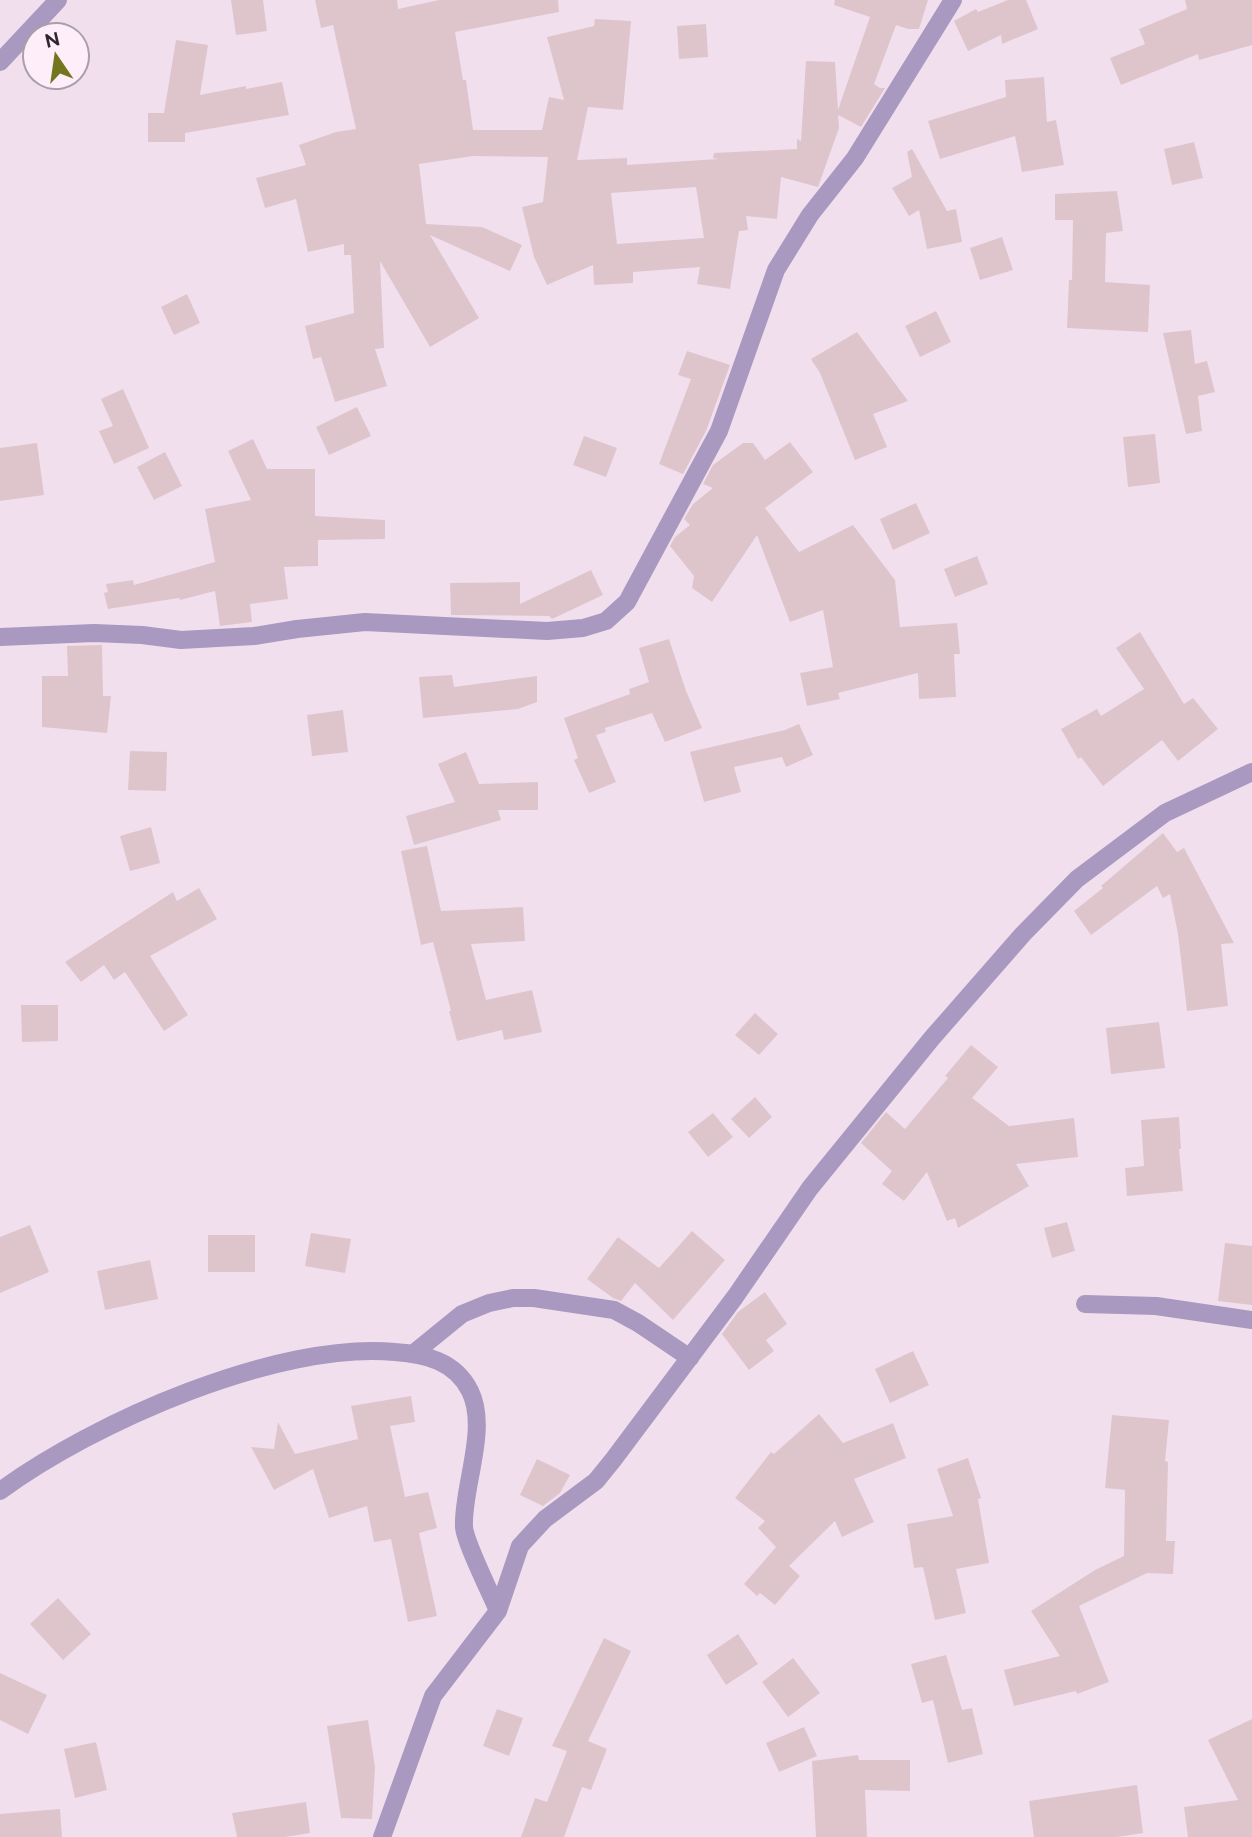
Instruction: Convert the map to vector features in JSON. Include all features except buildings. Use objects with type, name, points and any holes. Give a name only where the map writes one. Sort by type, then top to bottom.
[{"type":"street","points":[[0,62],[58,0]]},
{"type":"street","points":[[0,637],[94,633],[181,640],[254,636],[365,622],[547,631],[583,628],[606,621],[627,603],[719,431],[742,371],[762,305],[782,260],[810,215],[855,158],[953,0]]},
{"type":"street","points":[[382,1837],[433,1696],[498,1611],[520,1546],[545,1519],[596,1482],[690,1358],[810,1188],[932,1038],[1023,934],[1077,879],[1165,813],[1252,772]]},
{"type":"street","points":[[414,1353],[462,1314],[489,1303],[513,1298],[534,1298],[614,1310],[690,1358]]},
{"type":"street","points":[[1085,1304],[1156,1306],[1252,1320]]},
{"type":"street","points":[[0,1491],[74,1446],[131,1416],[270,1364],[327,1353],[361,1350],[414,1353],[443,1362],[459,1373],[472,1393],[476,1436],[464,1529],[498,1611]]}]
